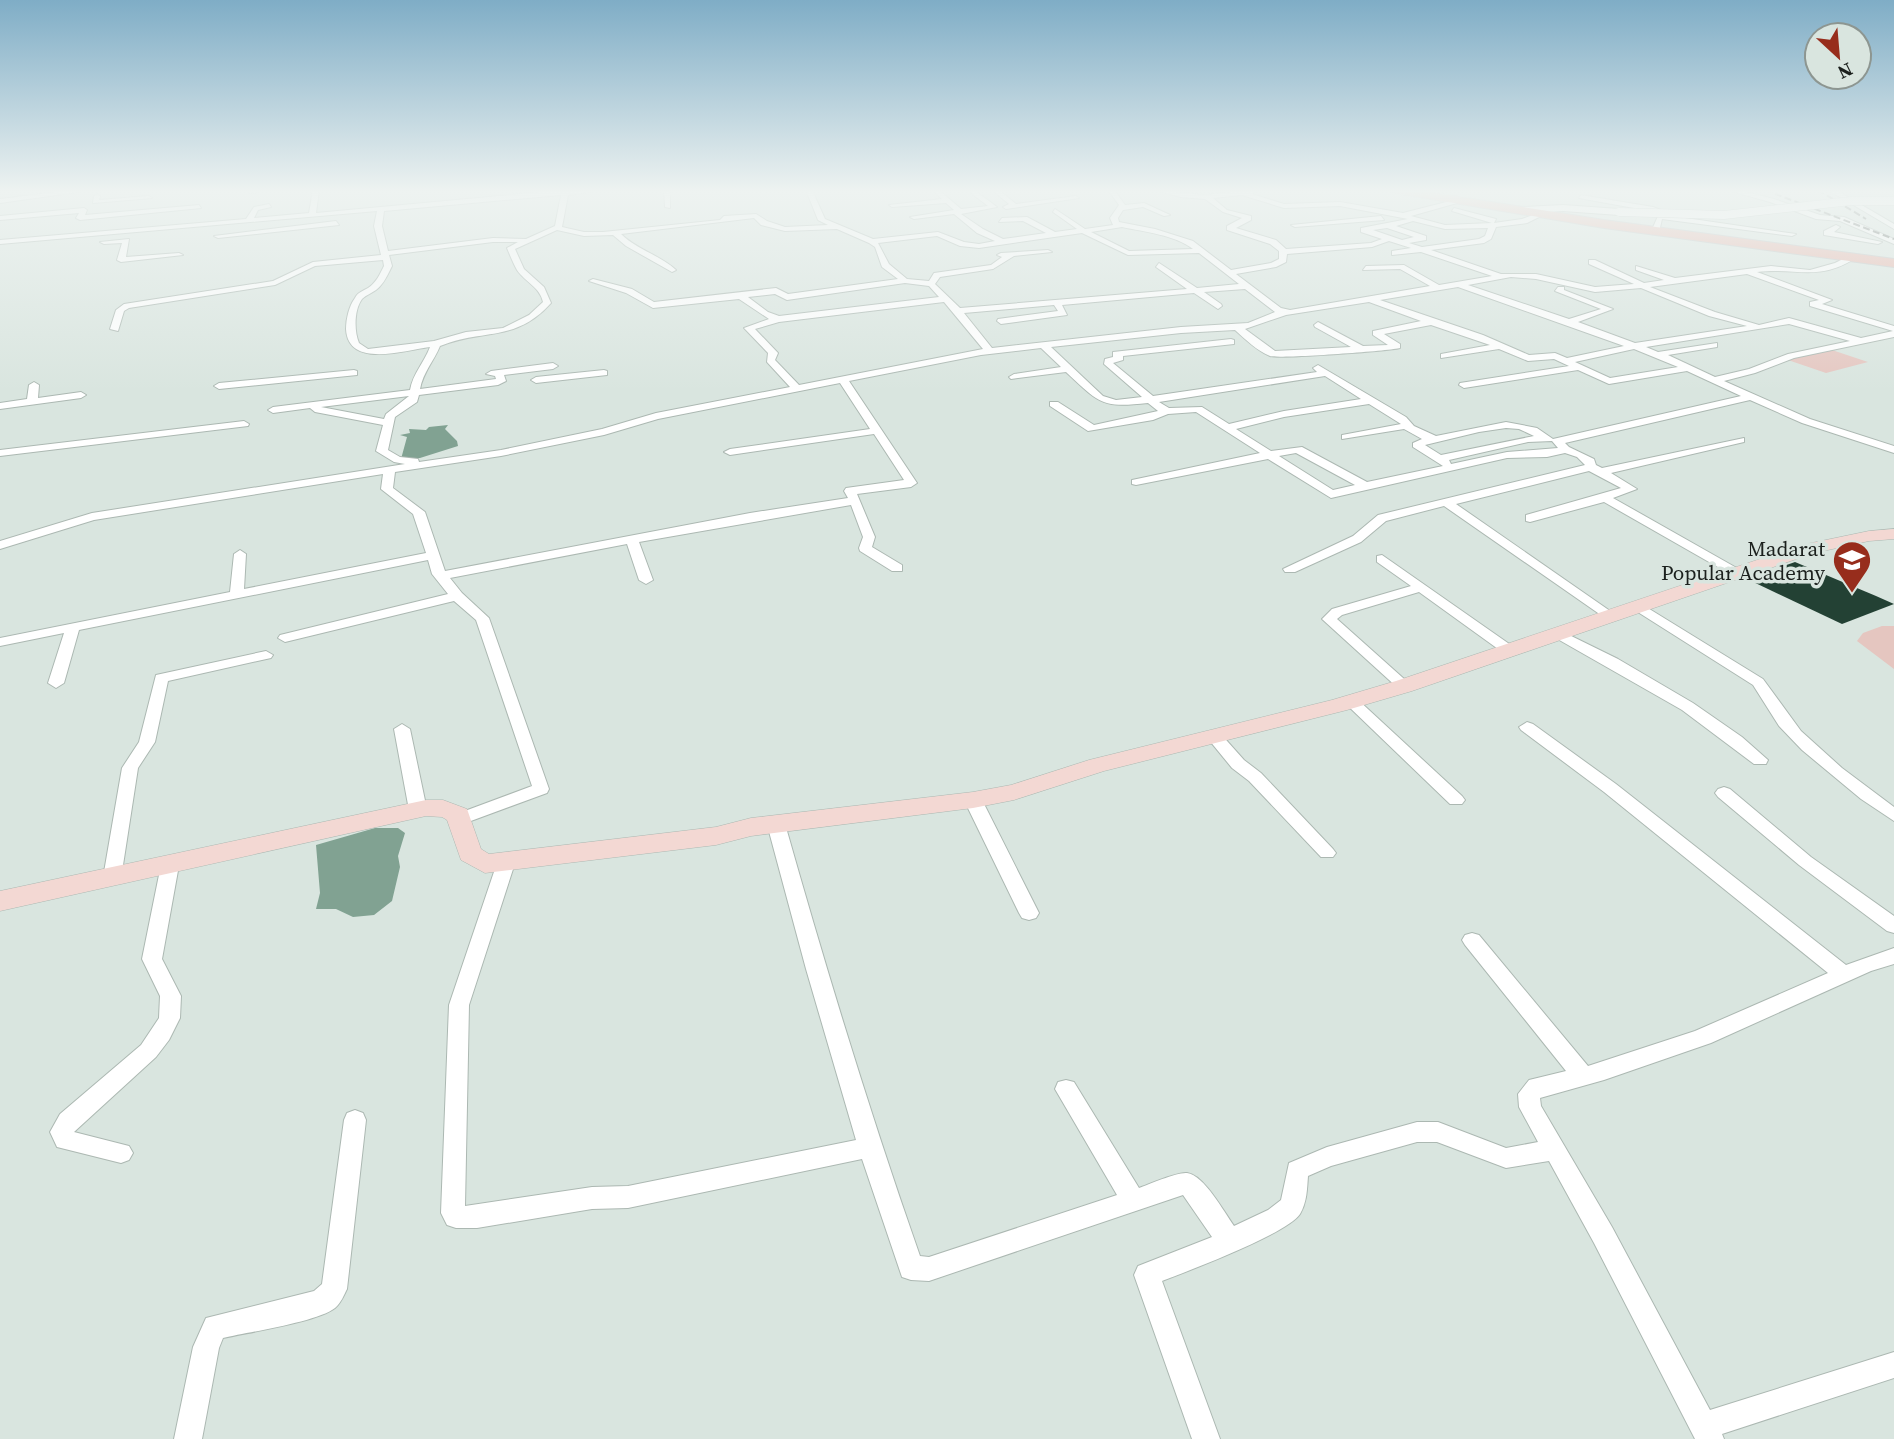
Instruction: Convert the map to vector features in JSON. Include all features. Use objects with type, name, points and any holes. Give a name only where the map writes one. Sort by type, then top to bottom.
[{"type":"main road","points":[[1852,257],[1894,263]]},
{"type":"main road","points":[[1,903],[418,810],[446,808],[454,811],[460,819],[470,854],[485,864],[716,836],[776,824],[973,800],[1014,792],[1097,765],[1404,686],[1809,549],[1869,536],[1894,534]]},
{"type":"street","points":[[122,257],[121,260],[154,257]]},
{"type":"street","points":[[115,329],[120,310],[127,306],[275,284],[313,264],[369,257]]},
{"type":"street","points":[[387,257],[387,269],[374,287],[359,297],[353,316],[353,342],[360,351],[436,344],[449,339],[515,328],[528,321],[547,303],[546,295],[521,270],[515,257]]},
{"type":"street","points":[[652,257],[672,270]]},
{"type":"street","points":[[882,257],[885,265],[905,281]]},
{"type":"street","points":[[931,284],[937,275],[993,267],[1008,257]]},
{"type":"street","points":[[1209,257],[1284,312]]},
{"type":"street","points":[[1229,273],[1273,265],[1283,257]]},
{"type":"street","points":[[1443,257],[1500,276]]},
{"type":"street","points":[[0,545],[92,517],[206,496],[421,466],[547,444],[650,418],[796,387],[989,351],[1238,327],[1255,324],[1264,318],[1284,312],[1500,276],[1536,275],[1598,290],[1771,268],[1810,272],[1839,265],[1851,257]]},
{"type":"street","points":[[1592,262],[1712,314],[1760,327]]},
{"type":"street","points":[[1159,265],[1218,306]]},
{"type":"street","points":[[1366,268],[1401,267],[1437,287]]},
{"type":"street","points":[[1639,268],[1677,282]]},
{"type":"street","points":[[1745,271],[1828,300],[1813,304],[1894,332]]},
{"type":"street","points":[[593,281],[629,291],[653,305],[776,290],[787,297],[905,281],[931,284],[958,311],[989,351]]},
{"type":"street","points":[[1457,284],[1635,346],[1806,421],[1894,450]]},
{"type":"street","points":[[958,311],[1245,286]]},
{"type":"street","points":[[1569,322],[1609,309],[1559,291],[1576,286]]},
{"type":"street","points":[[741,296],[765,314],[778,319]]},
{"type":"street","points":[[796,387],[772,365],[770,360],[773,353],[750,328],[752,325],[778,319],[946,299]]},
{"type":"street","points":[[1369,299],[1528,358],[1555,356],[1615,382],[1690,369]]},
{"type":"street","points":[[1001,321],[1064,313],[1055,301]]},
{"type":"street","points":[[1566,361],[1635,346],[1789,321],[1858,340]]},
{"type":"street","points":[[1238,327],[1251,340],[1273,354],[1298,354],[1397,346],[1376,333],[1431,322]]},
{"type":"street","points":[[1318,325],[1362,349]]},
{"type":"street","points":[[1714,380],[1759,369],[1791,356],[1894,332]]},
{"type":"street","points":[[1099,339],[1120,358],[1108,361],[1109,364],[1149,400],[1166,411]]},
{"type":"street","points":[[1116,355],[1231,342]]},
{"type":"street","points":[[1658,355],[1730,342]]},
{"type":"street","points":[[421,466],[418,461],[398,460],[382,451],[390,416],[412,402],[415,387],[436,344]]},
{"type":"street","points":[[1044,346],[1099,398],[1108,401],[1149,400],[1326,373]]},
{"type":"street","points":[[1444,356],[1500,346]]},
{"type":"street","points":[[219,386],[354,365],[367,352]]},
{"type":"street","points":[[1298,354],[1431,439]]},
{"type":"street","points":[[354,365],[358,398]]},
{"type":"street","points":[[273,410],[415,387],[500,381],[499,374],[553,366]]},
{"type":"street","points":[[1464,385],[1580,367]]},
{"type":"street","points":[[533,369],[536,380],[604,373]]},
{"type":"street","points":[[1014,377],[1069,369]]},
{"type":"street","points":[[842,378],[911,483],[850,491],[869,537],[866,548],[897,568]]},
{"type":"street","points":[[32,402],[34,385]]},
{"type":"street","points":[[0,406],[81,395]]},
{"type":"street","points":[[1439,458],[1511,443],[1556,443],[1724,404],[1747,395]]},
{"type":"street","points":[[1225,428],[1284,414],[1372,400]]},
{"type":"street","points":[[1054,404],[1092,429],[1193,407],[1325,492],[1336,495],[1513,454],[1547,454],[1556,443]]},
{"type":"street","points":[[295,407],[388,424]]},
{"type":"street","points":[[1453,467],[1417,445],[1431,439],[1506,423],[1525,426],[1588,460],[1596,470],[1631,489],[1530,518]]},
{"type":"street","points":[[0,453],[244,425]]},
{"type":"street","points":[[1346,437],[1409,426]]},
{"type":"street","points":[[1482,428],[1511,443]]},
{"type":"street","points":[[730,453],[875,431]]},
{"type":"street","points":[[1450,436],[1475,451]]},
{"type":"street","points":[[1290,569],[1357,539],[1381,518],[1740,440]]},
{"type":"street","points":[[1136,482],[1266,454],[1302,449],[1367,487]]},
{"type":"street","points":[[390,470],[387,489],[419,512],[441,575],[457,597],[482,618],[541,789],[460,819]]},
{"type":"street","points":[[1606,498],[1737,575]]},
{"type":"street","points":[[441,575],[855,501]]},
{"type":"street","points":[[1446,502],[1608,616]]},
{"type":"street","points":[[632,539],[646,580]]},
{"type":"street","points":[[237,595],[240,555]]},
{"type":"street","points":[[0,642],[433,556]]},
{"type":"street","points":[[1382,559],[1510,651]]},
{"type":"street","points":[[1404,686],[1329,619],[1337,612],[1422,587]]},
{"type":"street","points":[[285,638],[457,597]]},
{"type":"street","points":[[1638,606],[1758,682],[1770,696],[1784,723],[1894,815]]},
{"type":"street","points":[[56,683],[73,628]]},
{"type":"street","points":[[1559,634],[1692,707],[1716,723],[1759,760]]},
{"type":"street","points":[[112,878],[131,768],[146,742],[161,678],[266,655]]},
{"type":"street","points":[[1352,701],[1456,800]]},
{"type":"street","points":[[1527,727],[1609,788],[1844,975]]},
{"type":"street","points":[[402,729],[418,810]]},
{"type":"street","points":[[1213,735],[1238,764],[1255,778],[1327,853]]},
{"type":"street","points":[[1724,793],[1805,861],[1894,926]]},
{"type":"street","points":[[973,800],[1029,914]]},
{"type":"street","points":[[776,824],[816,969],[870,1147],[911,1268],[916,1270],[976,1254],[1177,1184],[1188,1184],[1230,1242]]},
{"type":"street","points":[[506,863],[458,1005],[453,1213],[456,1217],[477,1217],[592,1198],[628,1197],[870,1147]]},
{"type":"street","points":[[121,1153],[65,1140],[61,1132],[80,1110],[144,1054],[169,1021],[172,1006],[170,991],[154,970],[152,960],[170,865]]},
{"type":"street","points":[[1472,940],[1583,1076]]},
{"type":"street","points":[[1894,956],[1703,1037],[1583,1076],[1537,1087],[1529,1094],[1530,1107],[1707,1433],[1894,1365]]},
{"type":"street","points":[[1066,1089],[1134,1201]]},
{"type":"street","points":[[188,1439],[206,1347],[215,1327],[314,1304],[326,1299],[334,1289],[355,1120]]},
{"type":"street","points":[[1206,1439],[1147,1275],[1230,1242],[1277,1218],[1290,1208],[1294,1198],[1297,1170],[1326,1157],[1427,1131],[1450,1136],[1506,1158],[1555,1150]]},
{"type":"shaded area","points":[[1829,349],[1868,362],[1826,373],[1785,359]]},
{"type":"shaded area","points":[[448,425],[445,429],[457,441],[458,446],[420,458],[401,459],[407,437],[400,435],[410,433],[409,429],[426,430],[429,427]]},
{"type":"shaded area","points":[[1882,626],[1894,626],[1894,669],[1857,641],[1863,633]]},
{"type":"shaded area","points":[[375,828],[398,828],[405,833],[398,856],[400,867],[392,901],[374,915],[353,917],[336,909],[316,909],[320,893],[316,845]]},
{"type":"building","name":"Madarat Popular Academy","points":[[1795,562],[1894,604],[1842,624],[1747,579]]},
{"type":"place","name":"Madarat Popular Academy","points":[[1852,594]]}]
